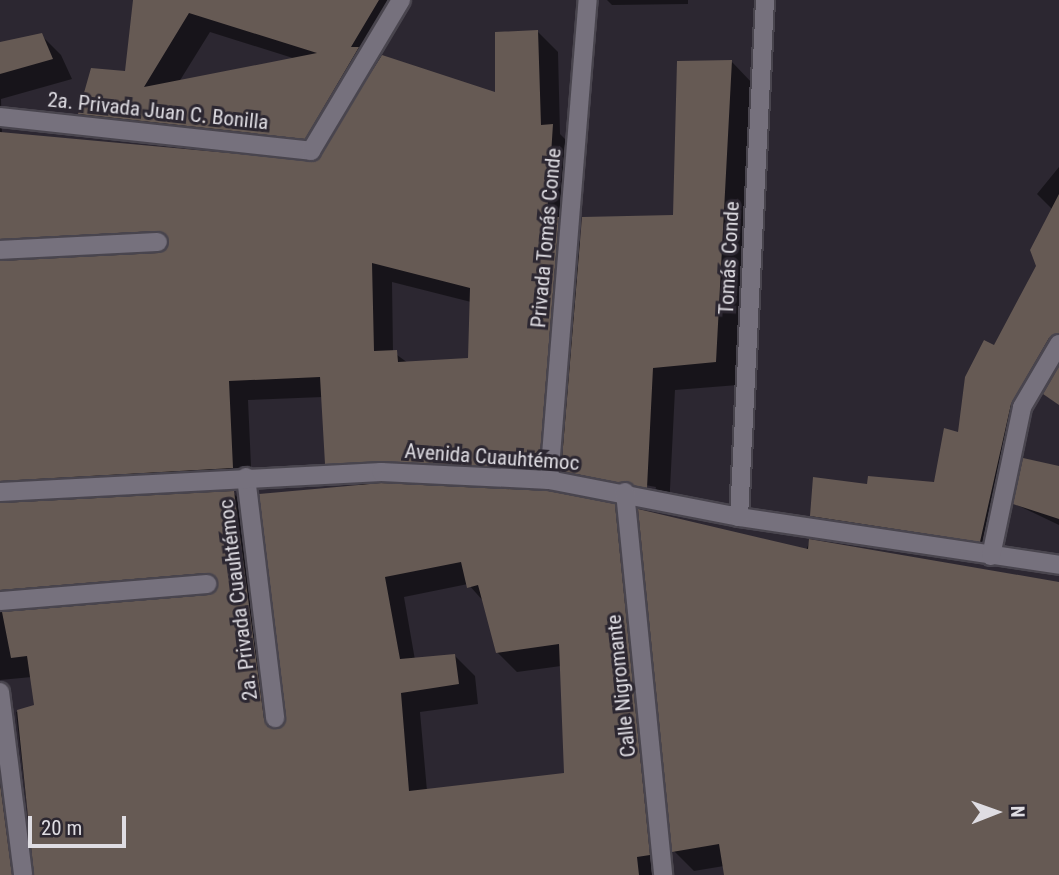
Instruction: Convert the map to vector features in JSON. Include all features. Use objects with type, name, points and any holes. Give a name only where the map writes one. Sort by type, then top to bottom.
[{"type":"street","name":"2a. Privada Juan C. Bonilla","points":[[0,117],[311,151],[401,0]]},
{"type":"street","name":"Privada Tomás Conde","points":[[550,480],[588,0]]},
{"type":"street","name":"Tomás Conde","points":[[739,517],[765,0]]},
{"type":"street","points":[[0,250],[158,242]]},
{"type":"street","points":[[991,556],[1022,407],[1059,344]]},
{"type":"street","name":"Avenida Cuauhtémoc","points":[[0,492],[381,472],[550,480],[625,492],[739,517],[1059,565]]},
{"type":"street","name":"2a. Privada Cuauhtémoc","points":[[246,477],[275,718]]},
{"type":"street","name":"Calle Nigromante","points":[[625,492],[663,875]]},
{"type":"street","points":[[0,601],[207,584]]},
{"type":"street","points":[[0,692],[23,875]]},
{"type":"building","points":[[133,0],[379,0],[351,47],[359,47],[305,139],[78,114],[91,68],[125,71]],"holes":[[[189,13],[317,53],[144,87]]]},
{"type":"building","points":[[538,30],[541,125],[553,124],[547,217],[559,217],[539,468],[325,464],[320,377],[229,381],[233,468],[0,481],[0,261],[159,253],[169,242],[157,231],[0,239],[0,132],[315,161],[382,55],[495,92],[495,32]],"holes":[[[372,263],[470,288],[468,358],[398,362],[397,350],[374,351]]]},
{"type":"building","points":[[42,33],[53,59],[0,74],[0,42]]},
{"type":"building","points":[[732,60],[716,362],[653,368],[647,488],[561,471],[582,217],[673,215],[677,61]]},
{"type":"building","points":[[1059,194],[1059,333],[1049,338],[1011,404],[980,542],[810,516],[813,477],[867,484],[868,476],[934,482],[944,428],[958,432],[965,377],[984,340],[994,345],[1036,266],[1030,250]]},
{"type":"building","points":[[1059,366],[1059,405],[1043,394]]},
{"type":"building","points":[[1023,458],[1059,466],[1059,519],[1013,504]]},
{"type":"building","points":[[381,483],[548,491],[615,504],[650,855],[637,857],[639,875],[34,875],[17,710],[34,705],[27,656],[11,658],[2,612],[208,595],[218,582],[206,573],[0,590],[0,503],[234,491],[264,719],[276,729],[286,717],[259,494]],"holes":[[[461,562],[467,588],[478,585],[496,653],[559,644],[564,773],[409,791],[401,693],[459,684],[455,654],[400,659],[385,577]]]},
{"type":"building","points":[[638,509],[808,549],[809,539],[1059,582],[1059,875],[724,875],[719,844],[672,852]]},
{"type":"building","points":[[0,783],[12,875],[0,875]]}]
